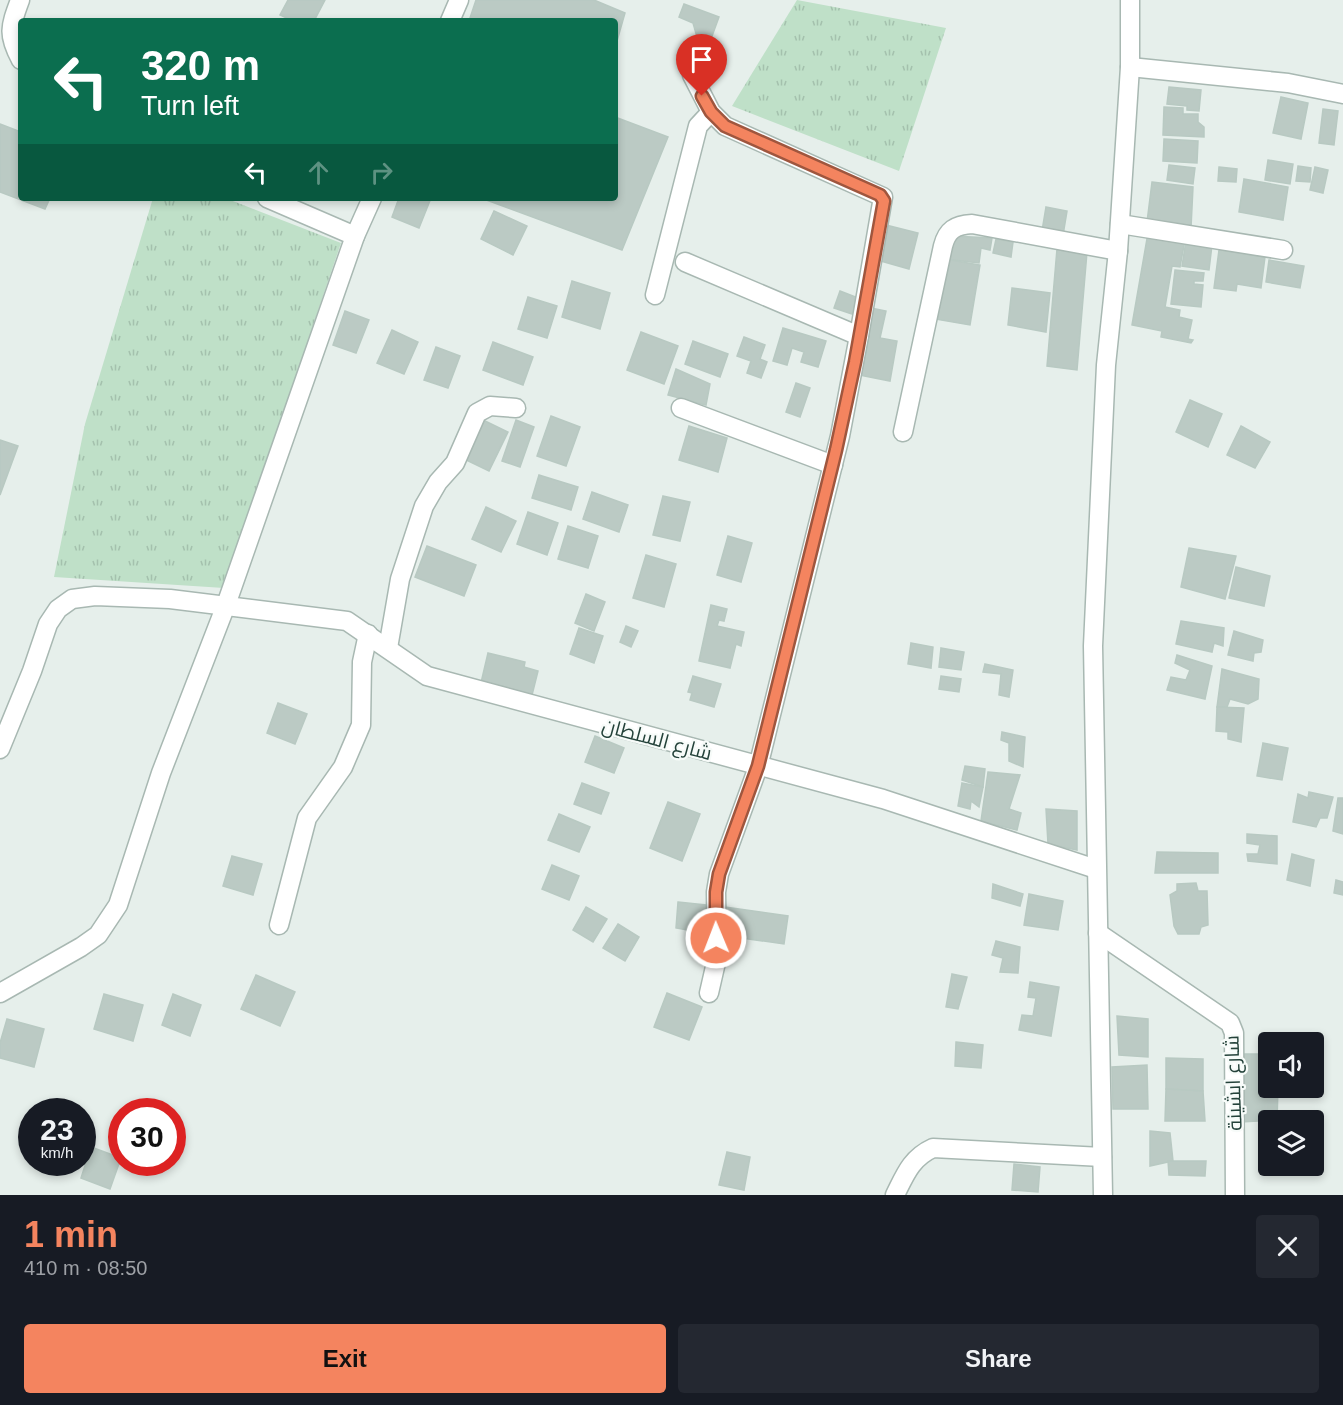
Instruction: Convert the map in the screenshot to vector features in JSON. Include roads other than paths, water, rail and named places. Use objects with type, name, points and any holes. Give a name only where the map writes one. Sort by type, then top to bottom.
[{"type":"street","points":[[18,55],[12,45],[10,28],[20,0]]},
{"type":"street","points":[[451,18],[459,0]]},
{"type":"street","points":[[1103,1195],[1093,646],[1106,365],[1118,251],[1131,67],[1131,0]]},
{"type":"street","points":[[1131,67],[1287,82],[1343,94]]},
{"type":"street","points":[[692,75],[711,112],[725,126],[883,197],[859,336],[833,465],[758,766],[719,874],[716,892],[717,958],[709,993]]},
{"type":"street","points":[[655,295],[698,126],[711,112]]},
{"type":"street","points":[[274,201],[355,236]]},
{"type":"street","points":[[0,993],[98,935],[118,905],[161,773],[226,605],[355,236],[371,201]]},
{"type":"street","points":[[903,432],[943,246],[946,236],[953,228],[972,224],[1118,251]]},
{"type":"street","points":[[1120,224],[1283,250]]},
{"type":"street","points":[[686,262],[859,336]]},
{"type":"street","points":[[388,648],[400,579],[424,506],[438,482],[455,463],[477,413],[490,406],[516,408]]},
{"type":"street","points":[[681,408],[833,465]]},
{"type":"street","name":"شارع السلطان","points":[[0,749],[32,671],[48,624],[58,609],[72,599],[95,596],[170,599],[226,605],[347,621],[427,676],[884,799],[1096,869]]},
{"type":"street","points":[[279,925],[306,818],[339,775],[361,725],[362,662],[368,634]]},
{"type":"street","name":"شارع ابشينة","points":[[1098,933],[1230,1023],[1234,1033],[1235,1195]]},
{"type":"street","points":[[896,1195],[910,1165],[919,1155],[933,1148],[1101,1157]]}]
